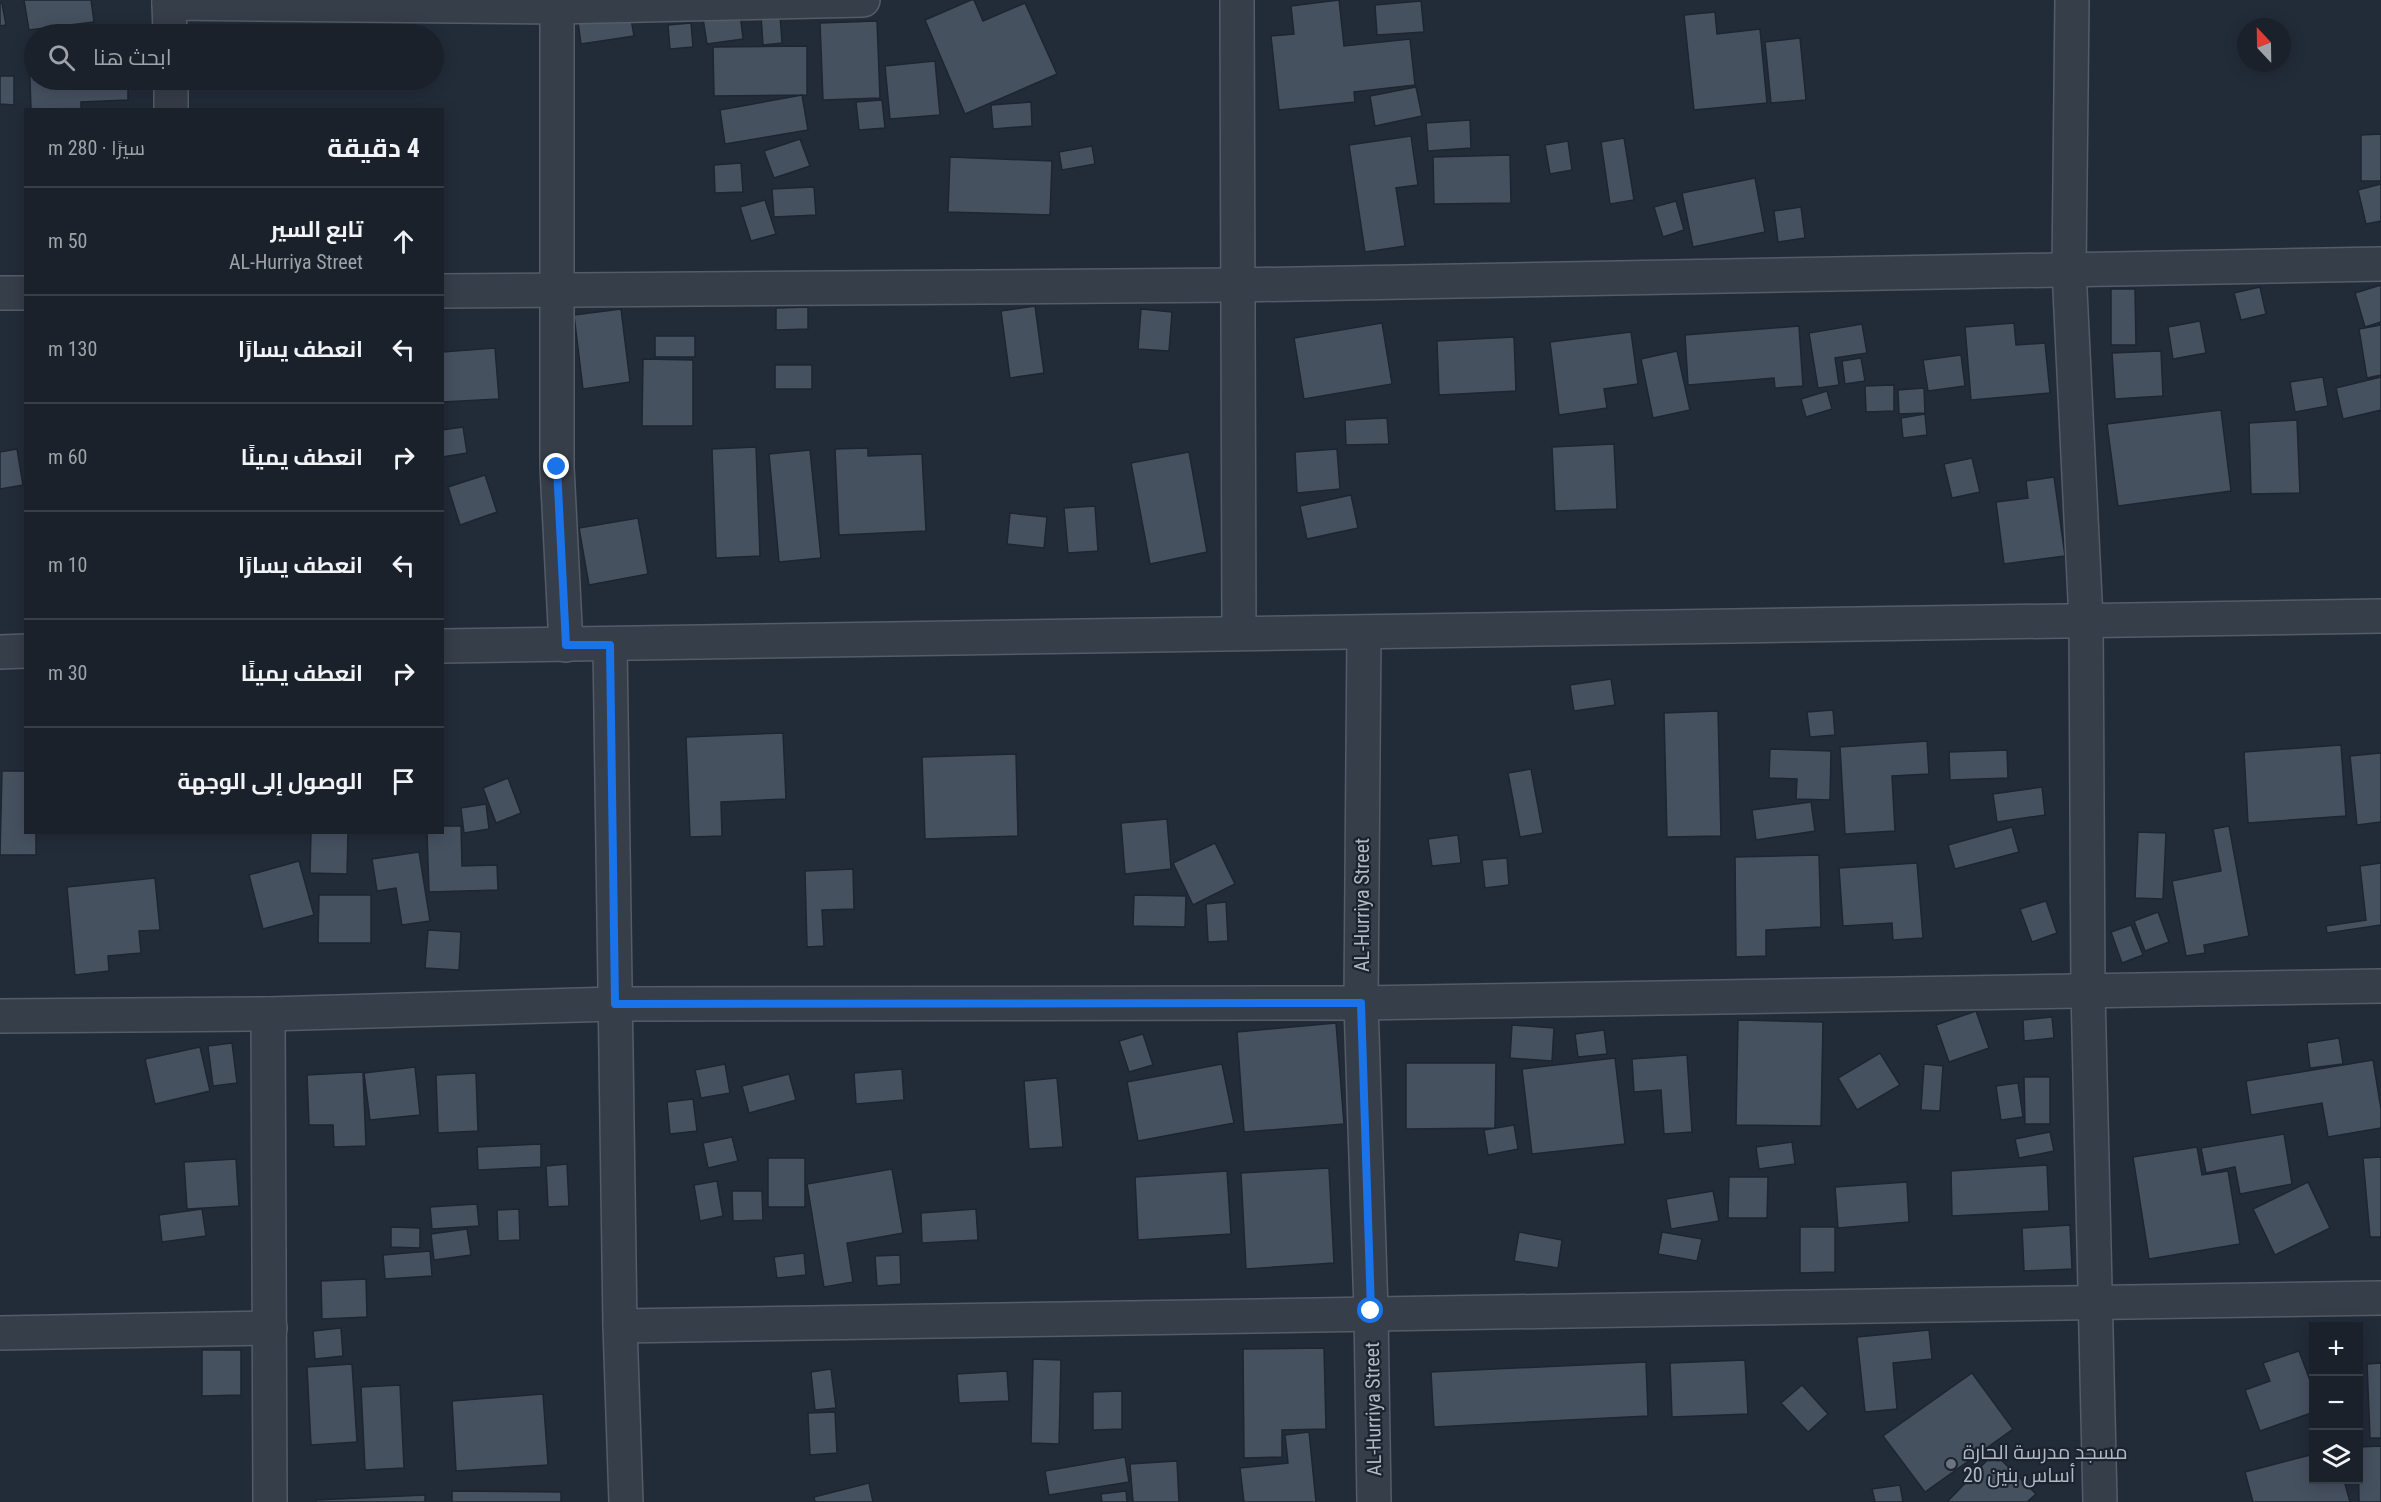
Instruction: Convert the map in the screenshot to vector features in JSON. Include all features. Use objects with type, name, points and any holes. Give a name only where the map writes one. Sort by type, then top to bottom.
[{"type":"street","points":[[170,13],[557,3],[863,0]]},
{"type":"street","points":[[1237,0],[1239,633]]},
{"type":"street","points":[[2072,0],[2069,270],[2086,620],[2088,990],[2100,1502]]},
{"type":"street","points":[[557,3],[557,467],[566,645]]},
{"type":"street","points":[[171,90],[171,108]]},
{"type":"street","points":[[444,291],[1237,285],[2381,264]]},
{"type":"street","points":[[0,293],[24,293]]},
{"type":"street","points":[[444,646],[2381,616]]},
{"type":"street","name":"AL-Hurriya Street","points":[[1364,632],[1361,1003],[1371,1311],[1374,1502]]},
{"type":"street","points":[[610,645],[620,1326],[626,1502]]},
{"type":"street","points":[[0,652],[24,651]]},
{"type":"street","points":[[0,1016],[268,1014],[615,1004],[1361,1003],[2381,986]]},
{"type":"street","points":[[268,1014],[270,1502]]},
{"type":"street","points":[[620,1326],[1371,1311],[2381,1298]]},
{"type":"street","points":[[0,1334],[270,1328]]},
{"type":"building","points":[[24,0],[91,0],[94,22],[28,24]]},
{"type":"building","points":[[974,0],[983,21],[1025,3],[1057,74],[965,114],[925,20]]},
{"type":"building","points":[[1339,0],[1344,46],[1410,39],[1415,85],[1354,92],[1355,102],[1279,110],[1271,36],[1294,34],[1291,6]]},
{"type":"building","points":[[1421,1],[1424,32],[1377,35],[1375,5]]},
{"type":"building","points":[[0,3],[2,3],[6,25],[0,26]]},
{"type":"building","points":[[629,7],[634,36],[581,44],[577,15]]},
{"type":"building","points":[[1715,12],[1717,34],[1760,29],[1767,103],[1694,110],[1684,15]]},
{"type":"building","points":[[740,13],[743,39],[707,44],[703,18]]},
{"type":"building","points":[[780,14],[782,43],[763,45],[761,16]]},
{"type":"building","points":[[877,21],[880,98],[823,100],[820,23]]},
{"type":"building","points":[[691,23],[693,47],[670,49],[668,25]]},
{"type":"building","points":[[1800,38],[1806,100],[1771,103],[1765,42]]},
{"type":"building","points":[[807,46],[807,95],[714,96],[713,47]]},
{"type":"building","points":[[935,61],[940,115],[890,119],[885,66]]},
{"type":"building","points":[[0,76],[14,76],[14,105],[0,104]]},
{"type":"building","points":[[1416,87],[1422,116],[1375,126],[1370,96]]},
{"type":"building","points":[[30,90],[128,90],[128,100],[81,102],[81,108],[31,108]]},
{"type":"building","points":[[802,95],[808,130],[725,144],[720,110]]},
{"type":"building","points":[[882,100],[885,128],[859,130],[856,102]]},
{"type":"building","points":[[1031,102],[1032,126],[993,129],[991,105]]},
{"type":"building","points":[[1470,120],[1471,148],[1428,151],[1426,123]]},
{"type":"building","points":[[2381,134],[2381,181],[2361,181],[2361,135]]},
{"type":"building","points":[[1411,136],[1418,185],[1396,188],[1405,246],[1365,252],[1349,145]]},
{"type":"building","points":[[1624,138],[1634,200],[1610,204],[1601,142]]},
{"type":"building","points":[[800,139],[810,166],[774,178],[764,151]]},
{"type":"building","points":[[1568,141],[1572,170],[1550,174],[1545,145]]},
{"type":"building","points":[[1092,146],[1095,164],[1062,170],[1059,152]]},
{"type":"building","points":[[1510,155],[1511,203],[1434,204],[1433,157]]},
{"type":"building","points":[[950,157],[1052,161],[1050,215],[948,212]]},
{"type":"building","points":[[741,163],[743,192],[715,193],[714,165]]},
{"type":"building","points":[[1755,178],[1765,232],[1693,247],[1682,193]]},
{"type":"building","points":[[2381,184],[2381,221],[2366,224],[2358,190]]},
{"type":"building","points":[[814,187],[816,215],[774,217],[772,189]]},
{"type":"building","points":[[765,200],[776,234],[751,241],[740,207]]},
{"type":"building","points":[[1676,201],[1684,230],[1663,237],[1654,207]]},
{"type":"building","points":[[1801,207],[1805,238],[1778,242],[1774,211]]},
{"type":"building","points":[[2381,285],[2381,322],[2365,327],[2355,293]]},
{"type":"building","points":[[2260,287],[2266,314],[2241,320],[2234,293]]},
{"type":"building","points":[[2111,289],[2135,289],[2136,345],[2111,345]]},
{"type":"building","points":[[1035,306],[1044,373],[1010,378],[1001,311]]},
{"type":"building","points":[[808,307],[808,329],[776,330],[776,308]]},
{"type":"building","points":[[621,309],[630,382],[583,389],[574,315]]},
{"type":"building","points":[[1141,309],[1172,312],[1169,351],[1138,349]]},
{"type":"building","points":[[2200,321],[2206,353],[2173,359],[2168,327]]},
{"type":"building","points":[[1382,323],[1392,384],[1304,399],[1294,338]]},
{"type":"building","points":[[2014,323],[2016,345],[2045,343],[2050,393],[1971,400],[1965,327]]},
{"type":"building","points":[[1862,324],[1867,353],[1835,358],[1839,385],[1818,388],[1809,333]]},
{"type":"building","points":[[2381,325],[2381,375],[2367,378],[2359,329]]},
{"type":"building","points":[[1799,326],[1803,386],[1775,388],[1774,378],[1688,385],[1685,335]]},
{"type":"building","points":[[1631,332],[1638,384],[1604,389],[1607,408],[1559,415],[1550,342]]},
{"type":"building","points":[[655,336],[695,336],[695,357],[655,357]]},
{"type":"building","points":[[1514,337],[1516,391],[1439,395],[1437,341]]},
{"type":"building","points":[[495,348],[499,399],[444,402],[444,352]]},
{"type":"building","points":[[1677,351],[1690,410],[1653,418],[1641,359]]},
{"type":"building","points":[[2161,351],[2163,396],[2115,399],[2112,353]]},
{"type":"building","points":[[1961,355],[1965,386],[1928,391],[1923,360]]},
{"type":"building","points":[[1861,358],[1865,381],[1845,384],[1842,361]]},
{"type":"building","points":[[643,359],[693,360],[693,426],[642,426]]},
{"type":"building","points":[[775,365],[812,365],[812,389],[775,389]]},
{"type":"building","points":[[2323,377],[2328,406],[2295,412],[2290,382]]},
{"type":"building","points":[[2381,377],[2381,410],[2343,419],[2336,388]]},
{"type":"building","points":[[1894,385],[1894,411],[1866,412],[1865,386]]},
{"type":"building","points":[[1924,388],[1925,413],[1899,414],[1898,390]]},
{"type":"building","points":[[1827,391],[1832,409],[1806,417],[1801,399]]},
{"type":"building","points":[[2221,410],[2231,491],[2118,506],[2107,424]]},
{"type":"building","points":[[1925,414],[1927,435],[1903,438],[1901,418]]},
{"type":"building","points":[[1387,418],[1389,444],[1346,445],[1345,420]]},
{"type":"building","points":[[2297,420],[2300,493],[2251,494],[2249,423]]},
{"type":"building","points":[[463,427],[467,453],[444,457],[444,430]]},
{"type":"building","points":[[1614,444],[1617,509],[1555,511],[1552,447]]},
{"type":"building","points":[[756,447],[760,556],[716,558],[712,449]]},
{"type":"building","points":[[868,448],[868,456],[922,454],[926,531],[839,535],[835,449]]},
{"type":"building","points":[[17,449],[23,485],[0,489],[0,452]]},
{"type":"building","points":[[1337,449],[1340,489],[1297,493],[1295,452]]},
{"type":"building","points":[[810,450],[821,558],[779,562],[769,454]]},
{"type":"building","points":[[1189,452],[1207,552],[1150,564],[1131,463]]},
{"type":"building","points":[[1972,458],[1980,492],[1952,498],[1944,464]]},
{"type":"building","points":[[485,475],[497,512],[460,525],[448,487]]},
{"type":"building","points":[[2054,477],[2065,556],[2004,564],[1996,502],[2028,498],[2026,481]]},
{"type":"building","points":[[1351,495],[1358,528],[1307,539],[1300,506]]},
{"type":"building","points":[[1095,506],[1098,551],[1068,553],[1064,508]]},
{"type":"building","points":[[1010,513],[1047,517],[1044,548],[1007,544]]},
{"type":"building","points":[[638,518],[648,574],[589,585],[579,528]]},
{"type":"building","points":[[1611,679],[1615,705],[1574,711],[1570,685]]},
{"type":"building","points":[[1833,710],[1835,735],[1810,737],[1807,712]]},
{"type":"building","points":[[1718,711],[1721,836],[1667,837],[1664,713]]},
{"type":"building","points":[[783,733],[786,799],[721,802],[722,836],[690,837],[686,737]]},
{"type":"building","points":[[1927,741],[1929,774],[1892,776],[1895,831],[1845,834],[1840,747]]},
{"type":"building","points":[[2341,745],[2346,816],[2248,823],[2244,752]]},
{"type":"building","points":[[1770,749],[1831,751],[1830,800],[1796,799],[1797,779],[1769,778]]},
{"type":"building","points":[[2007,750],[2008,778],[1950,780],[1949,752]]},
{"type":"building","points":[[2381,753],[2381,822],[2357,825],[2350,756]]},
{"type":"building","points":[[1016,754],[1018,836],[925,839],[922,757]]},
{"type":"building","points":[[1531,769],[1543,833],[1520,837],[1508,773]]},
{"type":"building","points":[[2,771],[24,771],[24,834],[36,834],[36,855],[0,855]]},
{"type":"building","points":[[508,778],[521,813],[496,823],[483,788]]},
{"type":"building","points":[[2042,787],[2045,815],[1997,822],[1993,794]]},
{"type":"building","points":[[1811,802],[1815,831],[1756,840],[1752,810]]},
{"type":"building","points":[[486,804],[489,829],[464,833],[461,808]]},
{"type":"building","points":[[1167,819],[1171,869],[1125,874],[1121,823]]},
{"type":"building","points":[[444,826],[461,826],[462,866],[497,865],[498,890],[429,892],[427,834],[444,834]]},
{"type":"building","points":[[2229,826],[2249,936],[2204,945],[2205,953],[2186,956],[2172,881],[2221,871],[2213,829]]},
{"type":"building","points":[[2012,827],[2019,852],[1955,869],[1948,845]]},
{"type":"building","points":[[2138,832],[2166,833],[2163,899],[2135,898]]},
{"type":"building","points":[[311,834],[348,834],[347,874],[310,873]]},
{"type":"building","points":[[1458,835],[1461,863],[1432,866],[1428,839]]},
{"type":"building","points":[[1215,843],[1235,884],[1193,905],[1173,863]]},
{"type":"building","points":[[419,852],[430,921],[402,925],[396,888],[377,891],[372,859]]},
{"type":"building","points":[[1819,855],[1821,927],[1766,930],[1766,956],[1736,957],[1735,857]]},
{"type":"building","points":[[1507,858],[1509,885],[1485,888],[1482,860]]},
{"type":"building","points":[[299,861],[314,915],[263,929],[249,875]]},
{"type":"building","points":[[1917,863],[1923,938],[1893,940],[1892,923],[1843,926],[1839,868]]},
{"type":"building","points":[[2381,863],[2381,925],[2327,933],[2326,926],[2366,920],[2360,866]]},
{"type":"building","points":[[853,869],[854,909],[822,910],[824,946],[807,947],[805,871]]},
{"type":"building","points":[[155,878],[160,930],[139,931],[141,953],[108,956],[109,971],[75,975],[67,887]]},
{"type":"building","points":[[319,895],[371,895],[371,943],[318,943]]},
{"type":"building","points":[[1134,895],[1186,896],[1185,927],[1133,926]]},
{"type":"building","points":[[2046,901],[2057,933],[2032,942],[2020,909]]},
{"type":"building","points":[[1226,902],[1228,941],[1208,942],[1206,904]]},
{"type":"building","points":[[2158,912],[2169,942],[2145,951],[2134,921]]},
{"type":"building","points":[[2131,925],[2143,955],[2122,963],[2111,932]]},
{"type":"building","points":[[428,930],[461,932],[459,970],[425,968]]},
{"type":"building","points":[[1976,1011],[1989,1048],[1949,1062],[1936,1025]]},
{"type":"building","points":[[2052,1017],[2054,1038],[2024,1041],[2023,1020]]},
{"type":"building","points":[[1738,1020],[1823,1022],[1821,1126],[1736,1125]]},
{"type":"building","points":[[1336,1023],[1344,1124],[1244,1132],[1237,1032]]},
{"type":"building","points":[[1512,1025],[1554,1028],[1552,1061],[1510,1058]]},
{"type":"building","points":[[1604,1030],[1607,1054],[1578,1057],[1575,1034]]},
{"type":"building","points":[[1143,1034],[1153,1065],[1129,1072],[1119,1041]]},
{"type":"building","points":[[2339,1038],[2343,1064],[2310,1068],[2307,1043]]},
{"type":"building","points":[[232,1043],[237,1083],[213,1086],[208,1046]]},
{"type":"building","points":[[200,1047],[210,1091],[155,1104],[145,1059]]},
{"type":"building","points":[[1880,1053],[1900,1085],[1857,1110],[1838,1078]]},
{"type":"building","points":[[1687,1055],[1692,1132],[1664,1134],[1661,1090],[1634,1092],[1632,1059]]},
{"type":"building","points":[[1615,1058],[1625,1144],[1532,1154],[1522,1069]]},
{"type":"building","points":[[2373,1060],[2381,1109],[2381,1128],[2328,1137],[2322,1103],[2251,1115],[2246,1081]]},
{"type":"building","points":[[1406,1063],[1496,1063],[1495,1128],[1406,1129]]},
{"type":"building","points":[[725,1064],[730,1093],[701,1098],[695,1070]]},
{"type":"building","points":[[1222,1064],[1234,1123],[1138,1141],[1127,1082]]},
{"type":"building","points":[[1924,1064],[1943,1066],[1940,1111],[1921,1110]]},
{"type":"building","points":[[415,1067],[420,1115],[370,1120],[364,1073]]},
{"type":"building","points":[[902,1069],[904,1100],[856,1104],[854,1073]]},
{"type":"building","points":[[363,1072],[366,1146],[334,1147],[333,1125],[309,1125],[307,1075]]},
{"type":"building","points":[[476,1073],[478,1131],[438,1133],[436,1075]]},
{"type":"building","points":[[789,1074],[796,1100],[749,1113],[742,1086]]},
{"type":"building","points":[[2024,1077],[2050,1077],[2050,1124],[2025,1124]]},
{"type":"building","points":[[1057,1078],[1063,1147],[1029,1149],[1024,1081]]},
{"type":"building","points":[[2018,1083],[2023,1117],[2001,1120],[1996,1086]]},
{"type":"building","points":[[693,1099],[697,1131],[670,1134],[667,1102]]},
{"type":"building","points":[[1514,1125],[1518,1149],[1488,1155],[1484,1130]]},
{"type":"building","points":[[2050,1132],[2054,1151],[2019,1158],[2015,1139]]},
{"type":"building","points":[[2284,1134],[2292,1184],[2240,1194],[2235,1167],[2206,1173],[2201,1148]]},
{"type":"building","points":[[732,1137],[738,1161],[708,1168],[703,1143]]},
{"type":"building","points":[[1792,1142],[1795,1164],[1759,1169],[1756,1147]]},
{"type":"building","points":[[541,1144],[541,1167],[478,1170],[477,1147]]},
{"type":"building","points":[[2197,1147],[2202,1175],[2228,1171],[2240,1244],[2149,1259],[2133,1157]]},
{"type":"building","points":[[2381,1157],[2381,1237],[2370,1237],[2363,1158]]},
{"type":"building","points":[[768,1158],[805,1158],[805,1207],[768,1207]]},
{"type":"building","points":[[236,1159],[239,1206],[187,1209],[184,1162]]},
{"type":"building","points":[[567,1164],[569,1206],[548,1207],[546,1166]]},
{"type":"building","points":[[2047,1165],[2049,1211],[1952,1216],[1951,1171]]},
{"type":"building","points":[[1329,1168],[1334,1263],[1246,1269],[1241,1173]]},
{"type":"building","points":[[892,1169],[903,1233],[847,1243],[853,1282],[824,1287],[807,1184]]},
{"type":"building","points":[[1227,1171],[1231,1234],[1138,1240],[1135,1177]]},
{"type":"building","points":[[1729,1177],[1768,1177],[1767,1218],[1728,1218]]},
{"type":"building","points":[[717,1181],[723,1216],[700,1221],[694,1185]]},
{"type":"building","points":[[1907,1182],[1909,1222],[1838,1228],[1835,1187]]},
{"type":"building","points":[[2308,1182],[2330,1228],[2275,1255],[2253,1209]]},
{"type":"building","points":[[732,1191],[762,1191],[763,1220],[733,1221]]},
{"type":"building","points":[[1713,1191],[1719,1221],[1671,1229],[1666,1199]]},
{"type":"building","points":[[477,1204],[479,1226],[432,1229],[430,1207]]},
{"type":"building","points":[[202,1209],[206,1236],[162,1242],[159,1215]]},
{"type":"building","points":[[519,1209],[520,1240],[498,1241],[497,1210]]},
{"type":"building","points":[[976,1209],[978,1240],[922,1243],[921,1213]]},
{"type":"building","points":[[2070,1225],[2072,1269],[2024,1271],[2022,1228]]},
{"type":"building","points":[[391,1227],[420,1228],[420,1248],[391,1247]]},
{"type":"building","points":[[1800,1227],[1835,1227],[1835,1272],[1800,1273]]},
{"type":"building","points":[[467,1229],[471,1255],[434,1260],[431,1234]]},
{"type":"building","points":[[1519,1232],[1562,1240],[1558,1268],[1514,1261]]},
{"type":"building","points":[[1662,1232],[1702,1239],[1697,1261],[1658,1254]]},
{"type":"building","points":[[430,1251],[432,1276],[385,1279],[383,1255]]},
{"type":"building","points":[[804,1253],[806,1275],[777,1278],[774,1257]]},
{"type":"building","points":[[900,1255],[901,1284],[877,1286],[875,1256]]},
{"type":"building","points":[[366,1279],[367,1317],[322,1319],[321,1281]]},
{"type":"building","points":[[341,1328],[343,1356],[315,1359],[313,1331]]},
{"type":"building","points":[[1929,1330],[1932,1359],[1893,1363],[1897,1409],[1865,1412],[1857,1337]]},
{"type":"building","points":[[1324,1348],[1326,1429],[1282,1430],[1282,1457],[1244,1458],[1243,1349]]},
{"type":"building","points":[[202,1350],[241,1350],[241,1395],[202,1396]]},
{"type":"building","points":[[2299,1351],[2309,1378],[2309,1414],[2260,1431],[2245,1390],[2270,1381],[2263,1363]]},
{"type":"building","points":[[1033,1359],[1061,1360],[1059,1444],[1031,1443]]},
{"type":"building","points":[[1745,1360],[1748,1414],[1672,1417],[1670,1363]]},
{"type":"building","points":[[1646,1362],[1648,1416],[1434,1427],[1431,1372]]},
{"type":"building","points":[[2381,1363],[2381,1438],[2370,1438],[2367,1364]]},
{"type":"building","points":[[352,1364],[357,1442],[311,1445],[307,1367]]},
{"type":"building","points":[[831,1369],[836,1408],[815,1410],[811,1372]]},
{"type":"building","points":[[1007,1371],[1009,1401],[959,1403],[957,1374]]},
{"type":"building","points":[[1972,1373],[2013,1429],[1925,1492],[1883,1436]]},
{"type":"building","points":[[400,1385],[404,1468],[365,1470],[361,1387]]},
{"type":"building","points":[[1802,1385],[1828,1414],[1808,1432],[1781,1403]]},
{"type":"building","points":[[1122,1391],[1122,1429],[1093,1430],[1093,1392]]},
{"type":"building","points":[[543,1394],[548,1465],[456,1471],[452,1401]]},
{"type":"building","points":[[835,1412],[837,1453],[810,1455],[808,1413]]},
{"type":"building","points":[[1309,1432],[1316,1502],[1244,1502],[1240,1468],[1288,1463],[1285,1435]]},
{"type":"building","points":[[2381,1446],[2381,1502],[2359,1502],[2359,1484],[2363,1484],[2363,1447]]},
{"type":"building","points":[[1994,1453],[2036,1494],[2027,1502],[1947,1502]]},
{"type":"building","points":[[2309,1455],[2309,1484],[2345,1484],[2350,1502],[2253,1502],[2245,1472]]},
{"type":"building","points":[[1125,1457],[1129,1482],[1049,1495],[1045,1471]]},
{"type":"building","points":[[1177,1461],[1179,1502],[1133,1502],[1130,1464]]},
{"type":"building","points":[[869,1483],[873,1502],[815,1502],[814,1497]]},
{"type":"building","points":[[1900,1485],[1903,1502],[1875,1502],[1872,1489]]},
{"type":"building","points":[[452,1491],[561,1492],[561,1502],[452,1502]]},
{"type":"building","points":[[1126,1491],[1127,1502],[1102,1502],[1101,1494]]},
{"type":"building","points":[[425,1495],[425,1502],[316,1502],[316,1500]]},
{"type":"place","name":"مسجد مدرسة الحارة 20 أساس بنين","points":[[1951,1464]]},
{"type":"route","points":[[557,467],[566,645],[610,645],[615,1004],[1361,1003],[1371,1311]]}]
